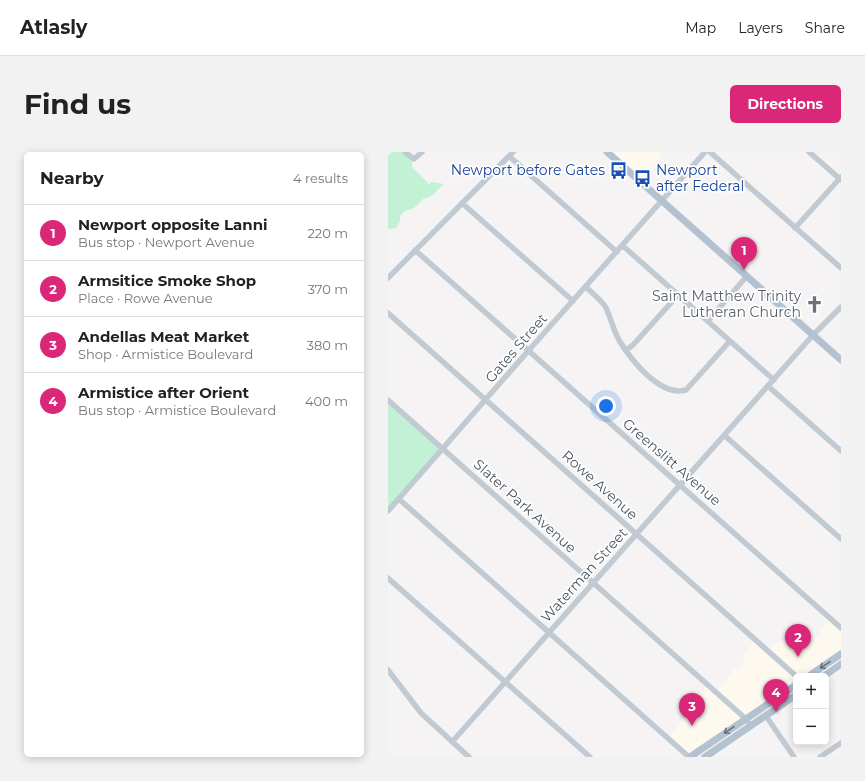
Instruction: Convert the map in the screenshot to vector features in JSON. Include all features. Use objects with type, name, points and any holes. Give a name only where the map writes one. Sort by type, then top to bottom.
[{"type":"main road","points":[[607,152],[841,360]]},
{"type":"main road","points":[[813,673],[841,654]]},
{"type":"main road","points":[[828,673],[841,664]]},
{"type":"main road","points":[[689,757],[793,687]]},
{"type":"main road","points":[[705,757],[793,697]]},
{"type":"street","points":[[405,152],[414,159],[422,152]]},
{"type":"street","name":"Gates Street","points":[[388,511],[705,152]]},
{"type":"street","points":[[710,152],[841,268]]},
{"type":"street","points":[[795,228],[840,179],[809,152]]},
{"type":"street","points":[[388,278],[511,154],[618,252]]},
{"type":"street","points":[[462,203],[573,301]]},
{"type":"street","points":[[623,246],[774,380]]},
{"type":"street","name":"Greenslitt Avenue","points":[[415,250],[841,628]]},
{"type":"street","points":[[708,321],[747,276]]},
{"type":"street","points":[[586,287],[604,305],[619,339],[639,367],[661,386],[670,390],[679,392],[686,390],[694,383],[730,341]]},
{"type":"street","points":[[626,350],[678,295]]},
{"type":"street","name":"Waterman Street","points":[[452,742],[813,335],[841,307]]},
{"type":"street","name":"Rowe Avenue","points":[[388,313],[793,673]]},
{"type":"street","points":[[768,386],[841,451]]},
{"type":"street","name":"Slater Park Avenue","points":[[388,400],[746,719],[751,726]]},
{"type":"street","points":[[724,435],[841,538]]},
{"type":"street","points":[[399,499],[689,757]]},
{"type":"street","points":[[388,578],[590,757]]},
{"type":"street","points":[[388,670],[421,713],[469,757]]},
{"type":"street","points":[[766,716],[794,757]]},
{"type":"street","points":[[820,757],[841,743]]},
{"type":"shaded area","points":[[606,152],[659,152],[662,156],[642,183]]},
{"type":"shaded area","points":[[830,619],[841,629],[841,652],[810,673],[793,673],[793,684],[689,756],[667,738],[686,716],[679,710],[681,704],[690,703],[706,686],[714,692],[725,682],[733,670],[743,666],[744,655],[754,642],[767,652],[775,643],[787,638],[794,643],[794,646],[798,649],[812,643],[819,636],[821,630]]},
{"type":"green space","points":[[388,152],[405,152],[412,158],[412,167],[429,184],[432,182],[444,184],[430,197],[423,199],[414,208],[405,211],[400,216],[400,221],[396,228],[388,229]]},
{"type":"green space","points":[[388,401],[441,449],[388,509]]},
{"type":"place","name":"Newport before Gates","points":[[618,170]]},
{"type":"place","name":"Newport after Federal","points":[[643,178]]},
{"type":"place","name":"Newport opposite Lanni","points":[[744,270]]},
{"type":"place","name":"Saint Matthew Trinity Lutheran Church","points":[[814,304]]},
{"type":"place","name":"Armsitice Smoke Shop","points":[[798,657]]},
{"type":"place","name":"Armistice after Orient","points":[[776,712]]},
{"type":"place","name":"Andellas Meat Market","points":[[692,726]]}]
